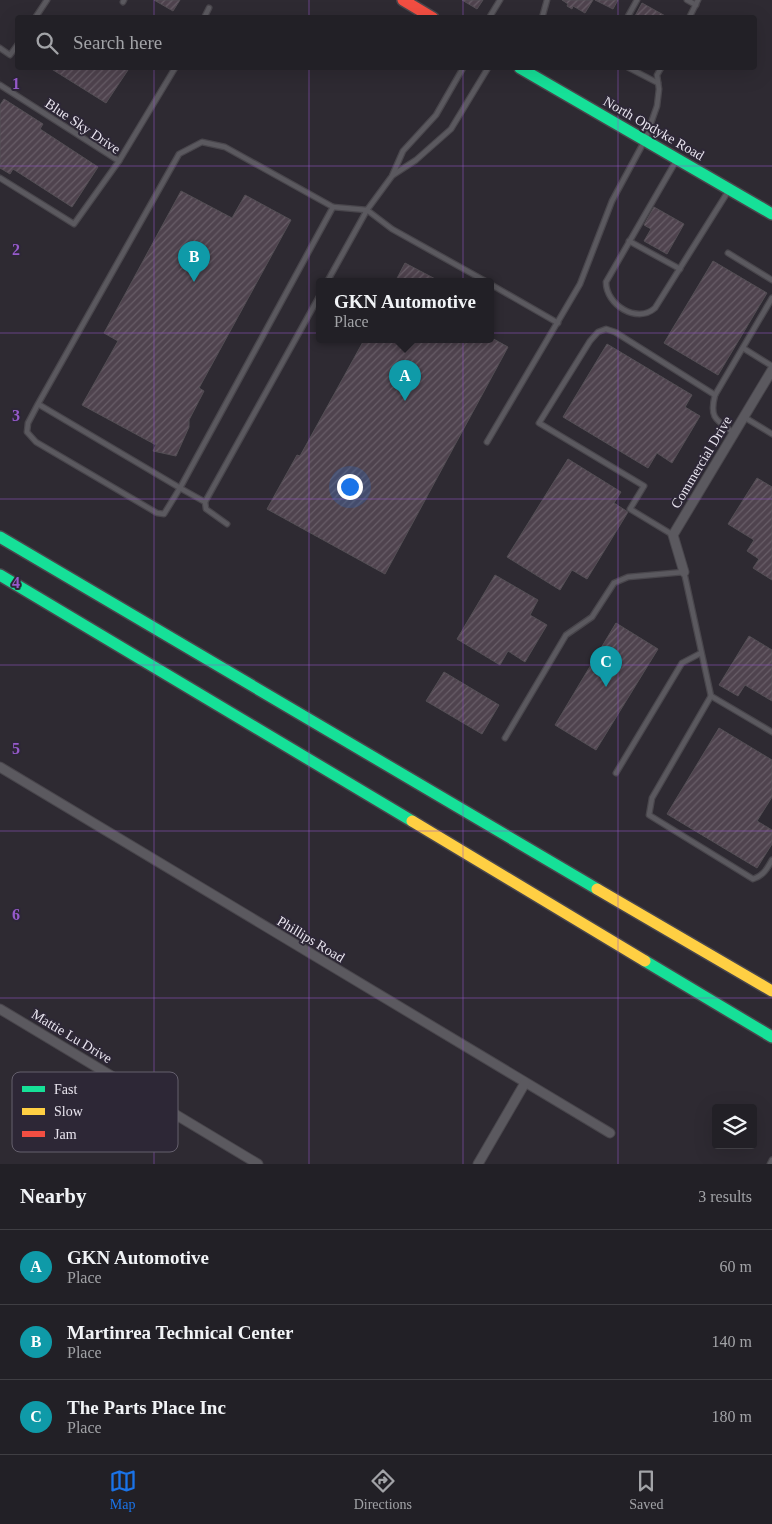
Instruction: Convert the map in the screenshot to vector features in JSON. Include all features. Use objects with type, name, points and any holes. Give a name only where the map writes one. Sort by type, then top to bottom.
[{"type":"main road","points":[[403,0],[429,15]]},
{"type":"main road","name":"North Opdyke Road","points":[[524,70],[772,214]]},
{"type":"main road","points":[[0,537],[140,622],[772,990]]},
{"type":"main road","points":[[0,575],[772,1037]]},
{"type":"street","name":"Commercial Drive","points":[[673,535],[772,370]]},
{"type":"street","points":[[673,535],[684,572]]},
{"type":"street","name":"Phillips Road","points":[[0,767],[610,1133]]},
{"type":"street","name":"Mattie Lu Drive","points":[[0,1009],[105,1072]]},
{"type":"street","points":[[478,1164],[525,1083]]},
{"type":"street","name":"Mattie Lu Drive","points":[[178,1116],[258,1164]]},
{"type":"lane","points":[[37,15],[47,0]]},
{"type":"lane","points":[[491,15],[500,0]]},
{"type":"lane","points":[[543,15],[547,0]]},
{"type":"lane","points":[[629,15],[637,0]]},
{"type":"lane","points":[[687,0],[697,2],[690,15]]},
{"type":"lane","points":[[206,15],[210,8]]},
{"type":"lane","points":[[0,48],[10,55],[15,48]]},
{"type":"lane","points":[[119,161],[174,70]]},
{"type":"lane","points":[[329,278],[367,210],[392,176],[403,150],[436,115],[462,70]]},
{"type":"lane","points":[[392,176],[416,160],[451,129],[487,70]]},
{"type":"lane","points":[[634,70],[658,83]]},
{"type":"lane","points":[[487,442],[580,284],[612,201],[645,140],[657,106],[657,75],[660,70]]},
{"type":"lane","name":"Blue Sky Drive","points":[[0,85],[119,161],[74,224],[0,178]]},
{"type":"lane","points":[[333,207],[168,510],[164,514],[157,513],[44,446],[27,432],[28,422],[179,154],[202,142],[225,147],[333,207],[367,210],[392,229],[479,278]]},
{"type":"lane","points":[[677,158],[606,282],[606,293],[612,302],[637,315],[648,314],[655,308],[730,189]]},
{"type":"lane","points":[[629,240],[680,269]]},
{"type":"lane","points":[[728,253],[772,280]]},
{"type":"lane","points":[[494,286],[558,323]]},
{"type":"lane","points":[[734,432],[716,420],[712,410],[715,395],[772,298]]},
{"type":"lane","points":[[227,524],[206,509],[205,502],[316,302]]},
{"type":"lane","points":[[673,535],[630,509],[644,486],[539,423],[590,341],[598,332],[606,328],[715,395]]},
{"type":"lane","points":[[743,348],[772,366]]},
{"type":"lane","points":[[38,404],[205,502]]},
{"type":"lane","points":[[744,417],[772,434]]},
{"type":"lane","points":[[505,738],[566,635],[592,617],[614,583],[628,577],[684,572],[711,696],[652,798],[649,815],[753,879],[766,870],[772,860]]},
{"type":"lane","points":[[616,773],[682,663],[701,653]]},
{"type":"lane","points":[[711,696],[772,732]]},
{"type":"lane","points":[[770,1164],[772,1160]]},
{"type":"building","points":[[154,0],[180,0],[173,11]]},
{"type":"building","points":[[462,0],[483,0],[477,9]]},
{"type":"building","points":[[562,0],[593,0],[585,13],[573,6],[572,9]]},
{"type":"building","points":[[595,0],[618,0],[613,9]]},
{"type":"building","points":[[642,3],[664,15],[636,15]]},
{"type":"building","points":[[53,70],[128,70],[106,103]]},
{"type":"building","points":[[4,99],[43,124],[40,129],[98,167],[72,207],[13,169],[10,174],[0,168],[0,105]]},
{"type":"building","points":[[181,191],[232,218],[245,195],[291,220],[199,388],[204,391],[189,420],[189,427],[176,456],[153,451],[156,445],[82,405],[118,341],[104,333]]},
{"type":"building","points":[[654,207],[684,224],[667,254],[644,241],[651,229],[644,225]]},
{"type":"building","points":[[713,261],[767,293],[718,375],[664,343]]},
{"type":"building","points":[[405,263],[433,278],[397,278]]},
{"type":"building","points":[[494,339],[508,347],[385,574],[267,509],[297,455],[300,456],[362,343],[494,343]]},
{"type":"building","points":[[607,344],[692,395],[685,407],[700,416],[672,463],[657,453],[648,468],[563,417]]},
{"type":"building","points":[[568,459],[621,492],[614,503],[628,512],[587,579],[572,570],[560,590],[507,557]]},
{"type":"building","points":[[757,478],[772,487],[772,580],[753,568],[759,559],[747,551],[754,540],[728,524]]},
{"type":"building","points":[[495,575],[538,600],[530,615],[547,625],[525,662],[508,651],[500,665],[457,639]]},
{"type":"building","points":[[616,623],[658,649],[596,750],[555,725]]},
{"type":"building","points":[[749,636],[772,650],[772,701],[745,685],[738,696],[719,685]]},
{"type":"building","points":[[444,672],[499,705],[482,734],[426,701]]},
{"type":"building","points":[[719,728],[772,760],[772,797],[757,821],[772,830],[772,844],[757,868],[667,814]]},
{"type":"traffic: fast","points":[[523,70],[772,214]]},
{"type":"traffic: fast","points":[[0,537],[597,889]]},
{"type":"traffic: fast","points":[[0,575],[412,821]]},
{"type":"traffic: fast","points":[[645,961],[772,1037]]},
{"type":"traffic: slow","points":[[412,821],[645,961]]},
{"type":"traffic: slow","points":[[597,889],[772,991]]},
{"type":"traffic: jam","points":[[403,0],[428,15]]},
{"type":"place","name":"Martinrea Technical Center","points":[[194,282]]},
{"type":"place","name":"GKN Automotive","points":[[405,401]]},
{"type":"place","name":"The Parts Place Inc","points":[[606,687]]}]
